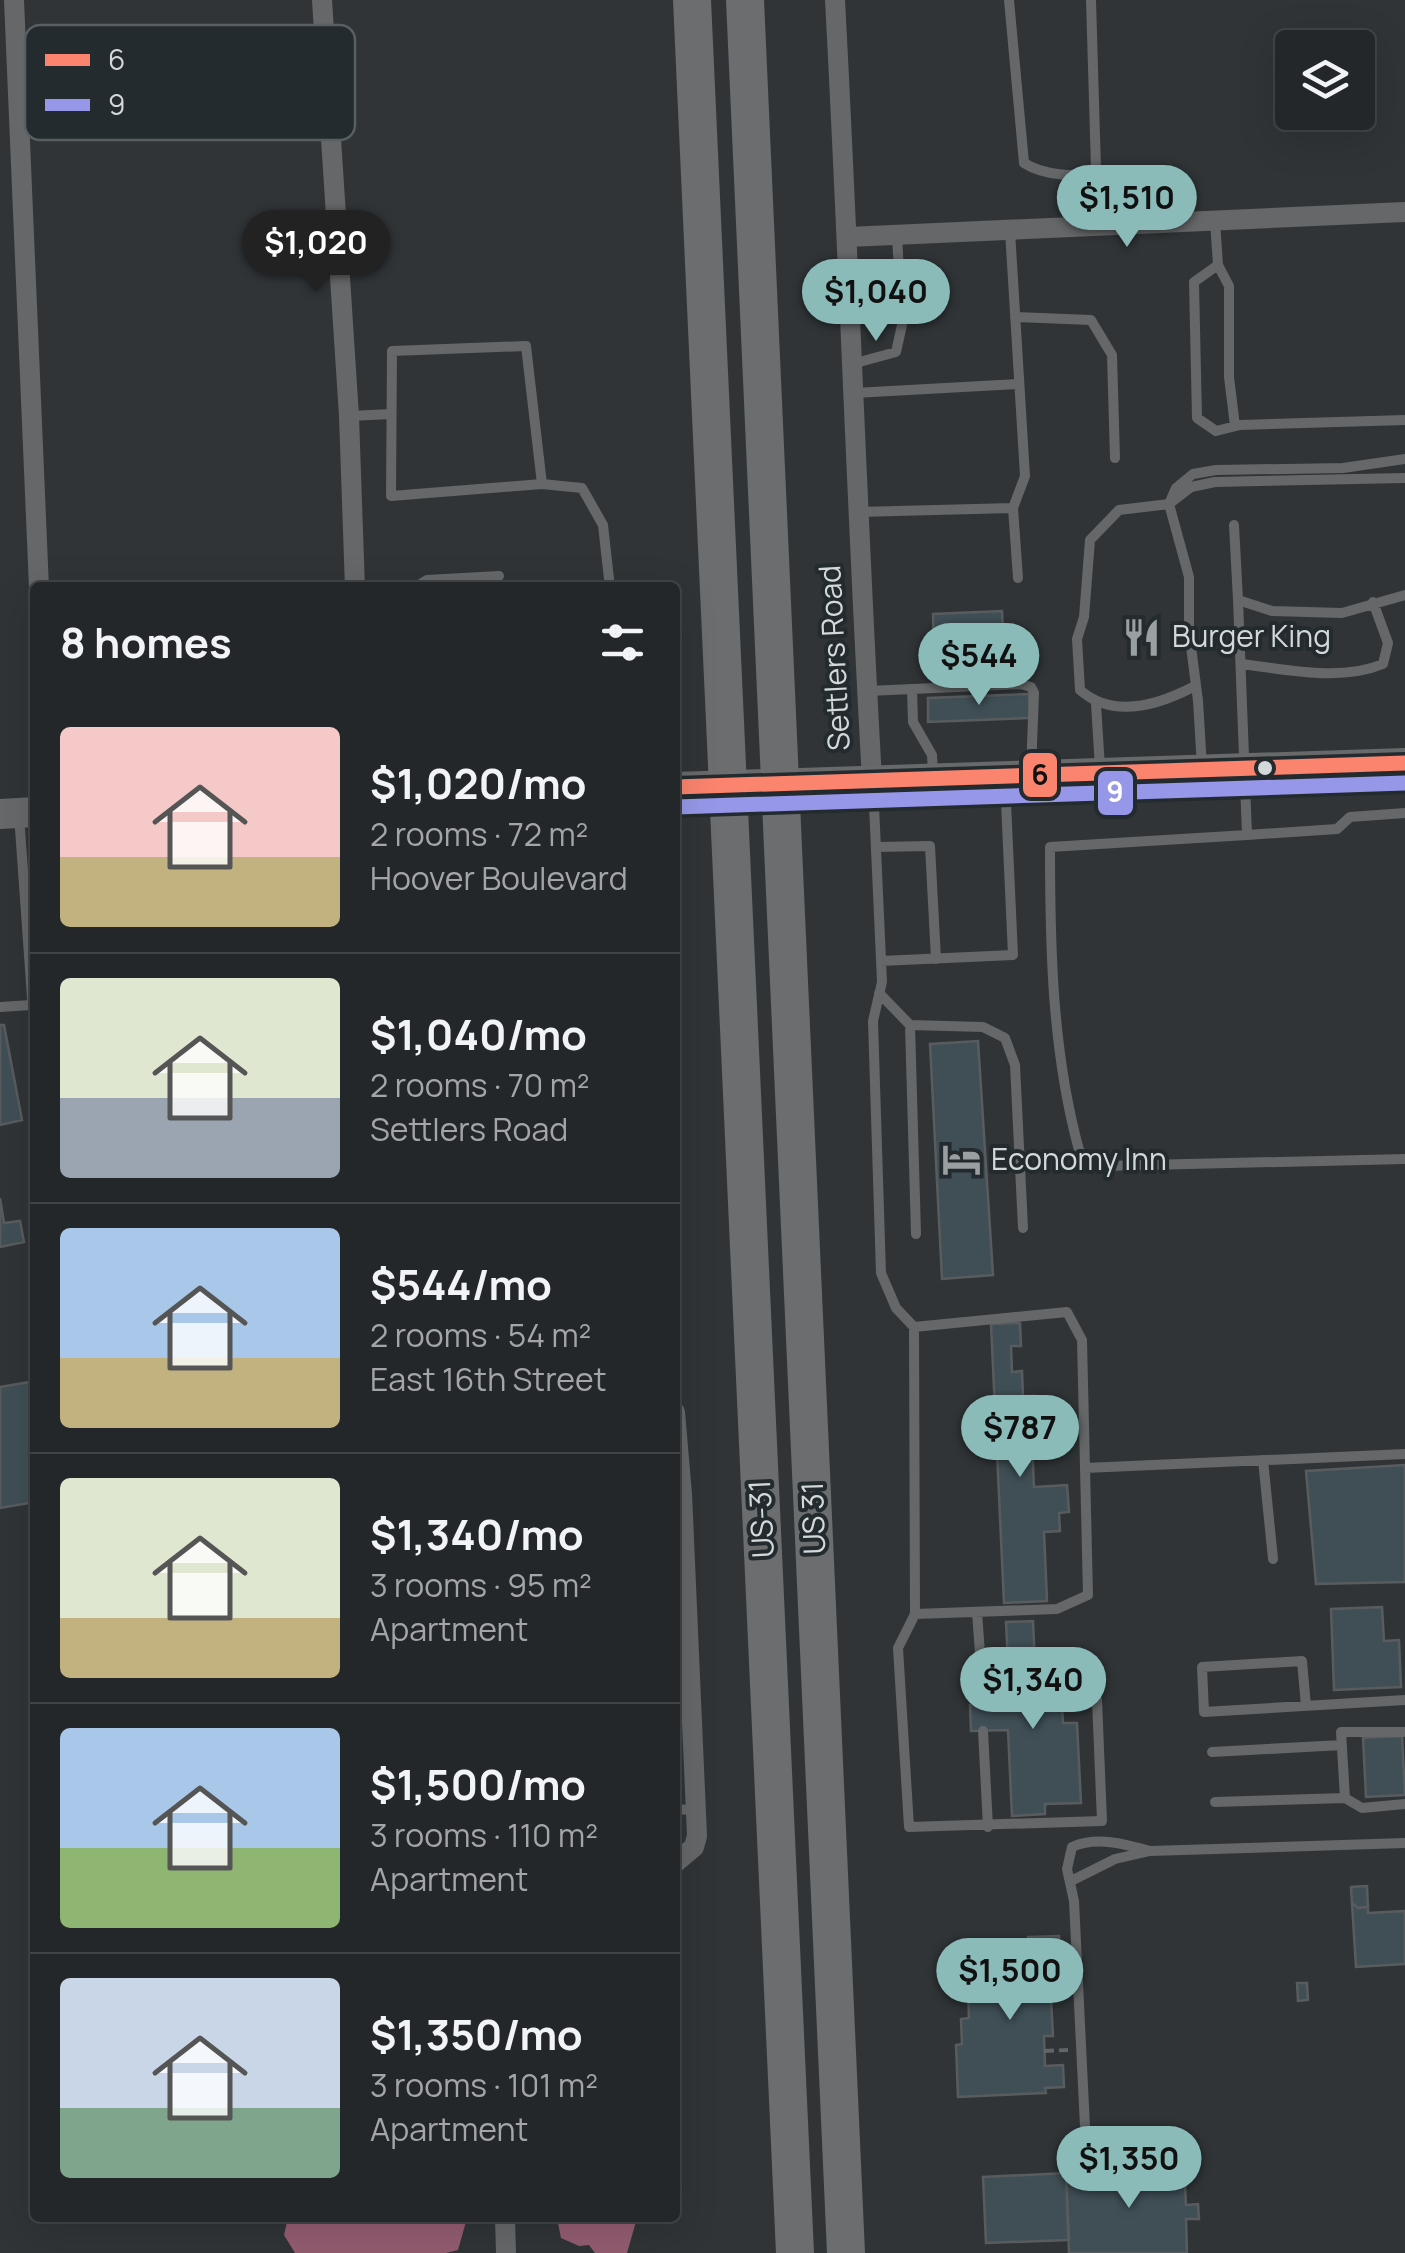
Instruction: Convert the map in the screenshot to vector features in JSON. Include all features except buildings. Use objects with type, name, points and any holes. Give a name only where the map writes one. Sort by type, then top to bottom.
[{"type":"highway","name":"US 31","points":[[692,0],[728,785]]},
{"type":"highway","name":"US 31","points":[[745,0],[846,2253]]},
{"type":"highway","points":[[704,253],[758,251]]},
{"type":"highway","name":"US-31","points":[[728,785],[795,2236]]},
{"type":"highway","points":[[753,1329],[768,1349],[782,1358],[808,1359]]},
{"type":"highway","points":[[795,2236],[818,2220],[825,2227],[835,2253]]},
{"type":"main road","points":[[680,787],[1405,763]]},
{"type":"street","points":[[14,0],[39,582]]},
{"type":"street","points":[[322,0],[324,25]]},
{"type":"street","name":"Settlers Road","points":[[835,0],[848,237],[856,512],[872,779]]},
{"type":"street","points":[[331,140],[355,582]]},
{"type":"street","points":[[848,237],[1405,212]]},
{"type":"street","points":[[680,1471],[686,1810],[694,1847],[680,1859]]},
{"type":"street","points":[[504,2222],[506,2253]]},
{"type":"lane","points":[[1009,0],[1024,163],[1036,171],[1087,175],[1096,169],[1090,0]]},
{"type":"lane","points":[[1091,172],[1103,226]]},
{"type":"lane","points":[[1215,221],[1218,266],[1228,286],[1229,377],[1235,426]]},
{"type":"lane","points":[[1010,231],[1025,476],[1013,508],[1018,578]]},
{"type":"lane","points":[[852,364],[896,352],[902,325],[897,236]]},
{"type":"lane","points":[[1218,266],[1194,282],[1196,418],[1216,431],[1235,426],[1405,420]]},
{"type":"lane","points":[[1015,317],[1091,320],[1112,355],[1114,458]]},
{"type":"lane","points":[[542,484],[526,346],[392,351],[390,496],[542,484],[582,488],[603,524],[609,582]]},
{"type":"lane","points":[[853,393],[1019,384]]},
{"type":"lane","points":[[348,416],[391,414]]},
{"type":"lane","points":[[1202,769],[1189,631],[1189,577],[1169,504],[1176,488],[1193,474],[1216,470],[1343,468],[1405,459]]},
{"type":"lane","points":[[1196,686],[1146,708],[1096,704],[1080,690],[1077,639],[1084,617],[1090,540],[1119,510],[1169,504],[1191,487],[1215,482],[1405,478]]},
{"type":"lane","points":[[856,512],[1013,508]]},
{"type":"lane","points":[[1234,526],[1247,836]]},
{"type":"lane","points":[[424,582],[498,576]]},
{"type":"lane","points":[[1238,600],[1272,611],[1342,612],[1405,596]]},
{"type":"lane","points":[[1240,664],[1326,673],[1372,670],[1384,664],[1388,643],[1373,602]]},
{"type":"lane","points":[[868,691],[1021,684],[1034,692],[1018,774],[1014,955],[881,961]]},
{"type":"lane","points":[[912,689],[914,722],[930,751],[934,777]]},
{"type":"lane","points":[[1096,704],[1100,772]]},
{"type":"lane","name":"Settlers Road","points":[[872,779],[881,961],[872,1022],[882,1274],[896,1308],[914,1326]]},
{"type":"lane","points":[[18,813],[30,978]]},
{"type":"lane","points":[[1405,814],[1350,818],[1337,829],[1050,846],[1050,936],[1059,1048],[1080,1150],[1089,1162],[1104,1166],[1405,1158]]},
{"type":"lane","points":[[877,847],[930,846],[936,959]]},
{"type":"lane","points":[[879,992],[910,1025],[916,1234]]},
{"type":"lane","points":[[0,1006],[30,1005]]},
{"type":"lane","points":[[910,1025],[983,1028],[1004,1038],[1015,1064],[1023,1228]]},
{"type":"lane","points":[[916,1614],[1057,1609],[1088,1596],[1082,1340],[1067,1312],[914,1326],[916,1614],[898,1648],[909,1827],[1102,1822],[1097,1700]]},
{"type":"lane","points":[[1085,1468],[1405,1454]]},
{"type":"lane","points":[[1264,1460],[1273,1559]]},
{"type":"lane","points":[[977,1612],[983,1696]]},
{"type":"lane","points":[[1306,1706],[1302,1661],[1202,1667],[1204,1712],[1306,1706],[1405,1700]]},
{"type":"lane","points":[[984,1731],[988,1826]]},
{"type":"lane","points":[[1345,1798],[1341,1732],[1405,1732]]},
{"type":"lane","points":[[1212,1752],[1342,1745]]},
{"type":"lane","points":[[1215,1802],[1345,1798],[1362,1808],[1405,1804]]},
{"type":"lane","points":[[1085,2128],[1072,1881],[1066,1869],[1069,1852],[1078,1844],[1112,1842],[1150,1851]]},
{"type":"lane","points":[[1072,1881],[1115,1859],[1150,1851],[1405,1843]]},
{"type":"path","points":[[1044,2051],[1068,2050]]},
{"type":"shaded area","points":[[287,2222],[466,2222],[458,2250],[446,2253],[295,2253],[284,2235]]},
{"type":"shaded area","points":[[558,2222],[636,2222],[627,2253],[595,2253],[589,2245],[579,2246],[561,2238]]},
{"type":"transit line","name":"6","points":[[680,787],[1405,763]]},
{"type":"transit line","name":"9","points":[[680,807],[1405,783]]},
{"type":"place","name":"Burger King","points":[[1142,637]]},
{"type":"place","name":"Economy Inn","points":[[961,1160]]}]
